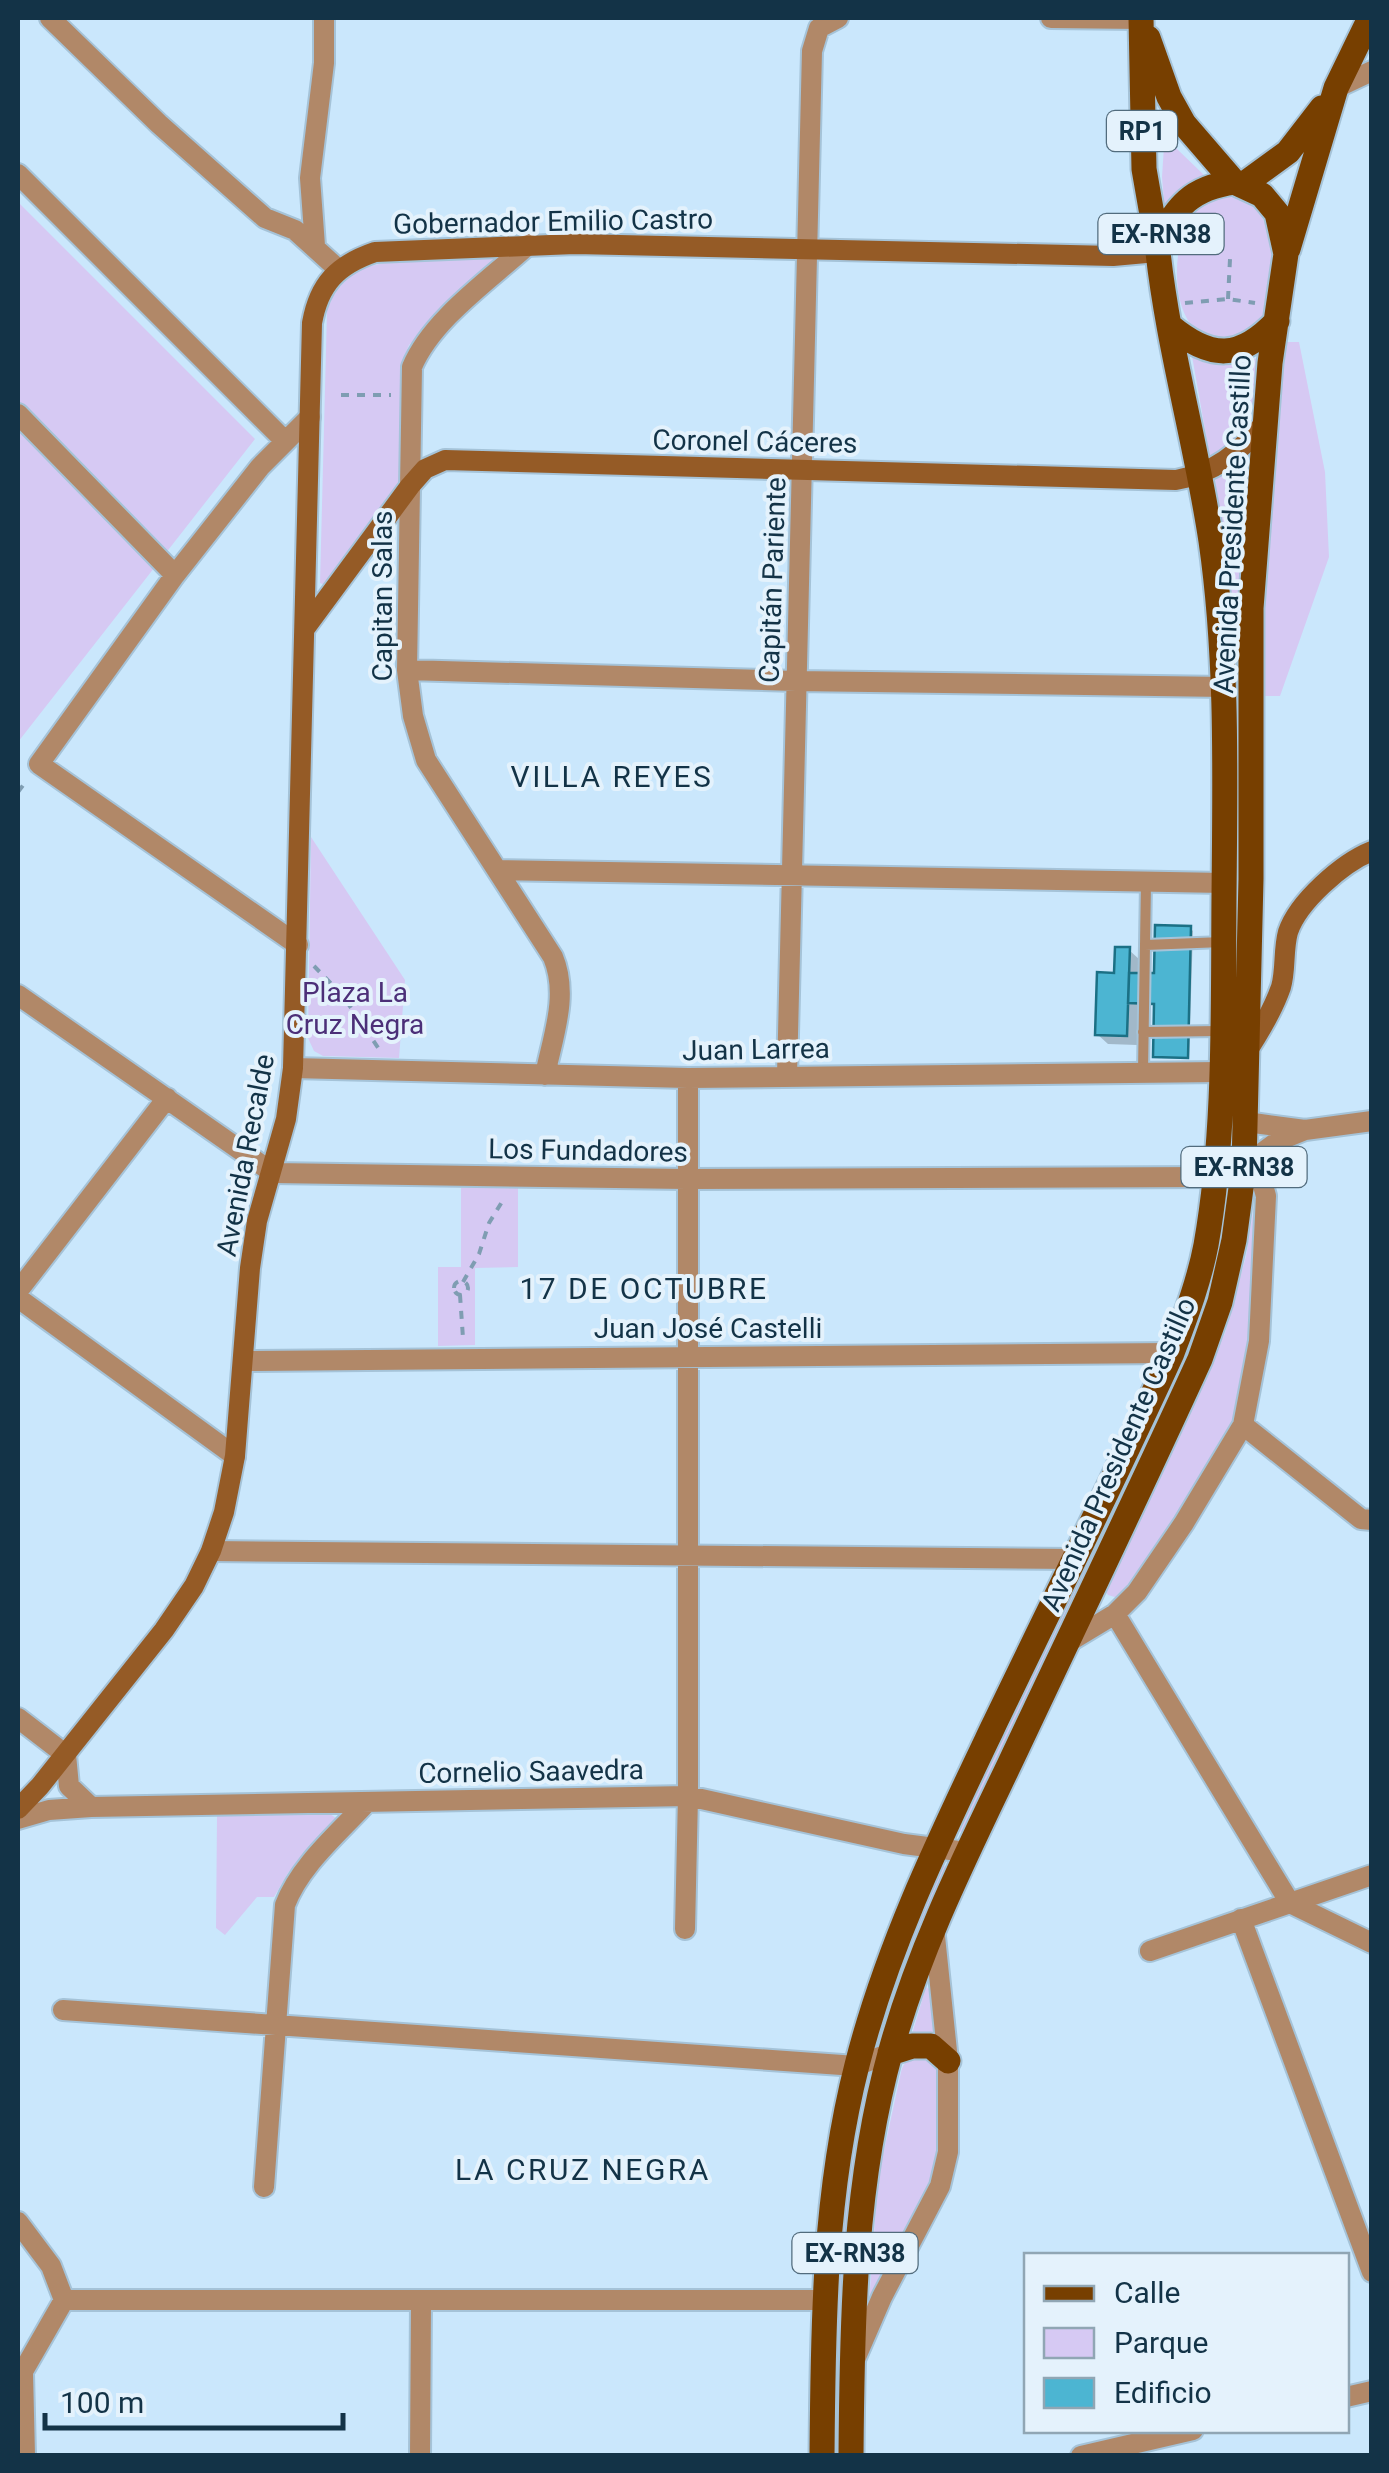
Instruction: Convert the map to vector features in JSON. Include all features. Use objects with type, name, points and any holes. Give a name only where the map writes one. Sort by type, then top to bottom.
[{"type":"main road","name":"RP1","points":[[1141,18],[1169,98],[1184,124],[1239,183]]},
{"type":"main road","name":"RP1","points":[[1141,18],[1144,169],[1157,248]]},
{"type":"main road","name":"EX-RN38","points":[[1278,314],[1286,254],[1336,88],[1370,18]]},
{"type":"main road","name":"EX-RN38","points":[[1168,316],[1157,248],[1180,208],[1194,193],[1239,183],[1288,152],[1336,88]]},
{"type":"main road","name":"EX-RN38","points":[[1239,183],[1262,195],[1276,214],[1286,254]]},
{"type":"main road","points":[[1168,316],[1202,348],[1231,351],[1248,346],[1278,314]]},
{"type":"main road","name":"Avenida Presidente Castillo","points":[[851,2456],[855,2250],[869,2151],[890,2053],[934,1927],[966,1852],[1200,1359],[1220,1302],[1234,1240],[1244,1166],[1248,1050],[1251,608],[1264,424],[1278,314]]},
{"type":"main road","name":"Avenida Presidente Castillo","points":[[822,2456],[827,2240],[856,2066],[886,1972],[935,1849],[1172,1353],[1206,1246],[1220,1072],[1225,687],[1220,613],[1200,476],[1168,316]]},
{"type":"main road","points":[[890,2053],[912,2046],[931,2046],[948,2061]]},
{"type":"street","points":[[50,18],[159,124],[265,218],[295,230],[338,269]]},
{"type":"street","points":[[315,246],[310,178],[324,63],[324,18]]},
{"type":"street","name":"Capitán Pariente","points":[[787,1075],[812,51],[819,28],[838,18]]},
{"type":"street","points":[[1051,18],[1141,18]]},
{"type":"street","points":[[1336,88],[1372,71]]},
{"type":"street","points":[[18,174],[284,441]]},
{"type":"street","name":"Gobernador Emilio Castro","points":[[338,269],[375,252],[529,244],[1114,256],[1157,248]]},
{"type":"street","name":"Capitan Salas","points":[[529,244],[421,345],[412,367],[407,670],[413,716],[426,760],[560,974],[562,994],[545,1075]]},
{"type":"street","name":"Avenida Recalde","points":[[18,1809],[66,1755],[194,1586],[224,1512],[236,1456],[250,1268],[257,1221],[286,1120],[293,1068],[314,312],[326,282],[338,269]]},
{"type":"street","points":[[18,414],[176,574]]},
{"type":"street","points":[[298,945],[39,764],[176,574],[284,441],[310,417]]},
{"type":"street","name":"Coronel Cáceres","points":[[306,627],[410,486],[425,469],[445,460],[1176,480],[1200,476],[1237,454],[1264,424]]},
{"type":"street","points":[[407,670],[1225,687]]},
{"type":"street","points":[[1248,1050],[1270,1014],[1282,983],[1287,935],[1296,915],[1311,895],[1370,850]]},
{"type":"street","points":[[498,870],[1224,883]]},
{"type":"street","points":[[18,994],[273,1173]]},
{"type":"street","name":"Juan Larrea","points":[[293,1068],[688,1078],[1220,1072]]},
{"type":"street","points":[[685,1929],[688,1078]]},
{"type":"street","points":[[167,1098],[18,1294],[236,1456]]},
{"type":"street","points":[[1246,1122],[1305,1130],[1372,1121]]},
{"type":"street","points":[[1065,1644],[1114,1614],[1137,1592],[1243,1425],[1259,1341],[1266,1196],[1261,1178],[1244,1166],[1278,1142],[1305,1130]]},
{"type":"street","name":"Los Fundadores","points":[[273,1173],[686,1179],[1214,1177]]},
{"type":"street","name":"Juan José Castelli","points":[[245,1361],[1172,1353]]},
{"type":"street","points":[[1243,1425],[1361,1519],[1372,1520]]},
{"type":"street","points":[[210,1552],[1074,1560]]},
{"type":"street","points":[[1114,1614],[1290,1902],[1372,1943]]},
{"type":"street","points":[[18,1718],[66,1755],[69,1786],[91,1807]]},
{"type":"street","name":"Cornelio Saavedra","points":[[18,1820],[49,1810],[91,1807],[688,1796],[935,1849],[966,1852]]},
{"type":"street","points":[[264,2187],[284,1905],[291,1888],[368,1802]]},
{"type":"street","points":[[1150,1951],[1372,1875]]},
{"type":"street","points":[[1241,1919],[1372,2272]]},
{"type":"street","points":[[852,2368],[882,2297],[940,2186],[948,2152],[948,2061],[934,1927]]},
{"type":"street","points":[[63,2010],[856,2066],[890,2053]]},
{"type":"street","points":[[18,2222],[51,2266],[64,2300]]},
{"type":"street","points":[[64,2300],[823,2300]]},
{"type":"street","points":[[25,2456],[20,2376],[64,2300]]},
{"type":"street","points":[[420,2456],[421,2301]]},
{"type":"street","points":[[1081,2456],[1180,2433]]},
{"type":"lane","points":[[1142,1073],[1146,882]]},
{"type":"lane","points":[[1145,944],[1224,942]]},
{"type":"lane","points":[[1143,1032],[1221,1031]]},
{"type":"path","points":[[1228,299],[1230,259]]},
{"type":"path","points":[[1168,316],[1228,299],[1278,314]]},
{"type":"path","points":[[340,394],[411,395]]},
{"type":"path","points":[[298,945],[366,1026],[390,1071]]},
{"type":"path","points":[[464,1358],[460,1295],[454,1286],[463,1282],[495,1211],[520,1176]]},
{"type":"path","points":[[460,1295],[467,1290],[463,1282]]},
{"type":"green space","points":[[1165,131],[1204,175],[1188,186],[1165,214],[1162,177]]},
{"type":"green space","points":[[1236,193],[1263,219],[1269,232],[1272,262],[1266,315],[1239,336],[1207,337],[1191,325],[1182,306],[1177,282],[1178,257],[1183,233],[1193,213],[1209,198]]},
{"type":"green space","points":[[18,202],[255,439],[18,742]]},
{"type":"green space","points":[[501,253],[409,345],[404,357],[400,487],[325,585],[320,583],[327,311],[332,298],[349,278],[372,266]]},
{"type":"green space","points":[[1284,342],[1299,342],[1325,472],[1329,557],[1280,696],[1263,696],[1264,611]]},
{"type":"green space","points":[[1192,356],[1226,364],[1260,357],[1249,415],[1235,439],[1210,458]]},
{"type":"green space","points":[[1248,459],[1240,649],[1235,1152],[1226,1235],[1202,1322],[1179,1379],[962,1832],[958,1831],[1210,1276],[1221,1235],[1229,1152],[1235,648],[1215,479]]},
{"type":"green space","name":"Plaza La Cruz Negra","points":[[311,837],[405,980],[399,1058],[323,1056],[314,1051],[308,1038]]},
{"type":"green space","points":[[461,1188],[518,1188],[518,1267],[475,1268],[475,1345],[438,1346],[438,1267],[461,1267]]},
{"type":"green space","points":[[1260,1189],[1250,1348],[1245,1380],[1228,1434],[1182,1514],[1129,1591],[1118,1598],[1108,1595],[1104,1589],[1225,1333]]},
{"type":"green space","points":[[330,1814],[336,1818],[335,1824],[288,1873],[274,1897],[257,1897],[225,1935],[216,1928],[217,1816]]},
{"type":"green space","points":[[941,1866],[948,1866],[898,1991],[885,2037],[879,2038],[892,1990]]},
{"type":"green space","points":[[926,1987],[934,1993],[939,2037],[912,2034]]},
{"type":"green space","points":[[925,2056],[938,2065],[939,2157],[932,2183],[869,2303],[878,2178],[901,2072],[909,2060]]},
{"type":"green space","points":[[874,2073],[844,2248],[840,2455],[833,2456],[838,2246],[867,2079]]},
{"type":"building","points":[[1155,925],[1191,926],[1188,1058],[1153,1057],[1154,1004],[1128,1003],[1129,973],[1154,973]]},
{"type":"building","points":[[1115,947],[1130,947],[1127,1036],[1095,1035],[1097,972],[1114,973]]},
{"type":"district","name":"VILLA REYES","points":[[612,777]]},
{"type":"district","name":"17 DE OCTUBRE","points":[[644,1289]]},
{"type":"district","name":"LA CRUZ NEGRA","points":[[583,2170]]}]
